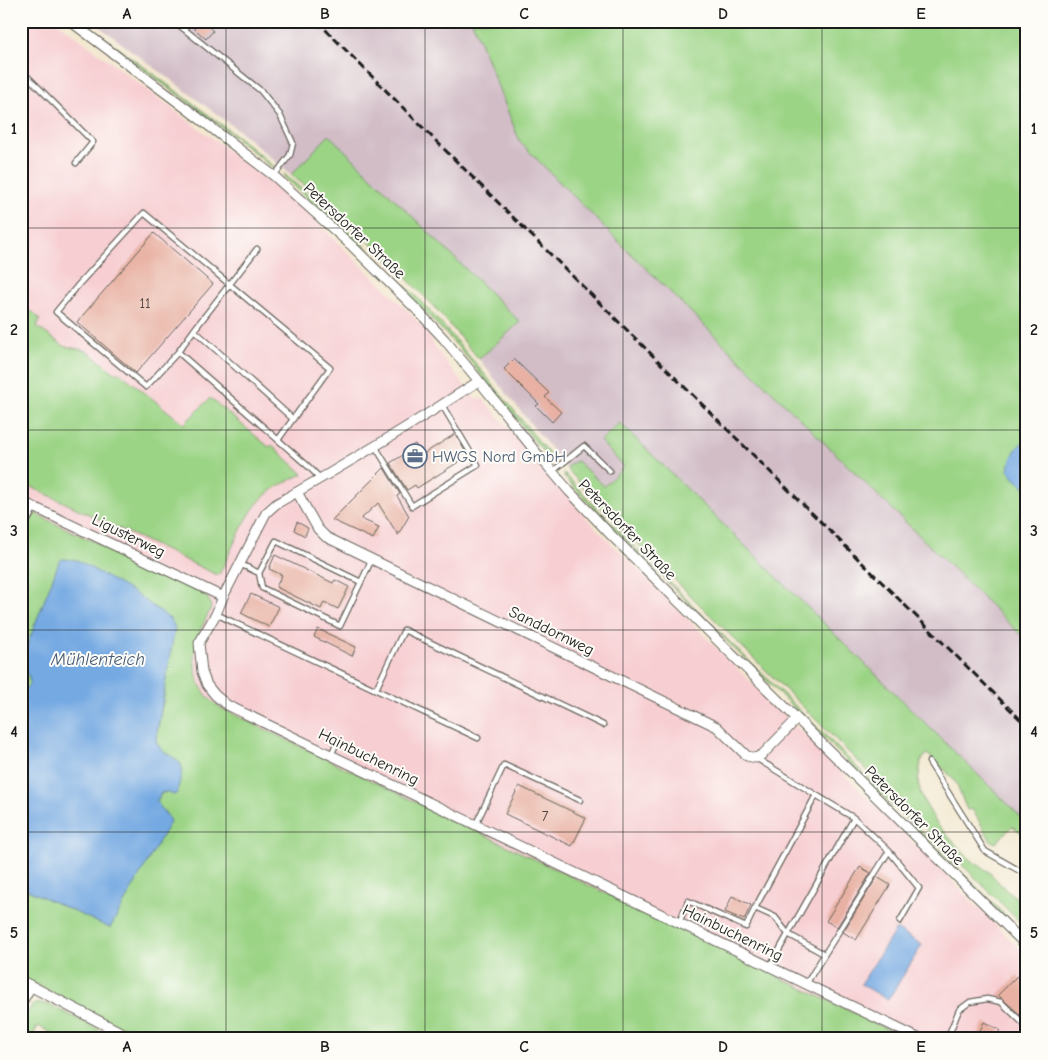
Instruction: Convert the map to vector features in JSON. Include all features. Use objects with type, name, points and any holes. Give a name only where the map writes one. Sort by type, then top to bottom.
[{"type":"street","name":"Petersdorfer Straße","points":[[70,21],[274,176],[352,246],[438,332],[552,471],[609,533],[1027,946]]},
{"type":"street","name":"Hainbuchenring","points":[[480,381],[276,504],[266,513],[216,614],[199,643],[202,672],[207,685],[227,705],[920,1039]]},
{"type":"street","name":"Sanddornweg","points":[[298,492],[318,529],[326,537],[717,727],[748,756],[756,758]]},
{"type":"street","name":"Ligusterweg","points":[[21,501],[223,597]]},
{"type":"street","points":[[756,758],[763,754],[797,719]]},
{"type":"street","points":[[21,1004],[26,983],[133,1039]]},
{"type":"lane","points":[[174,21],[261,91],[280,115],[293,144],[290,155],[274,176]]},
{"type":"lane","points":[[21,70],[93,142],[76,163]]},
{"type":"lane","points":[[257,249],[230,284],[194,330],[178,352],[146,387],[56,312],[144,213],[230,284],[330,368],[278,440]]},
{"type":"lane","points":[[194,330],[293,418]]},
{"type":"lane","points":[[178,352],[320,478]]},
{"type":"lane","points":[[375,446],[412,506],[478,465],[442,405]]},
{"type":"lane","points":[[552,471],[584,446],[610,471]]},
{"type":"lane","points":[[21,534],[35,507]]},
{"type":"lane","points":[[361,582],[276,541],[259,573],[262,588],[340,626],[372,559]]},
{"type":"lane","points":[[240,564],[259,573]]},
{"type":"lane","points":[[216,614],[478,738]]},
{"type":"lane","points":[[376,690],[404,630],[603,724]]},
{"type":"lane","points":[[331,755],[338,740]]},
{"type":"lane","points":[[756,758],[854,818],[890,850],[919,888],[900,921]]},
{"type":"lane","points":[[929,762],[985,851],[1027,875]]},
{"type":"lane","points":[[476,824],[504,765],[580,800]]},
{"type":"lane","points":[[679,923],[688,901],[746,927],[816,795]]},
{"type":"lane","points":[[770,966],[854,818]]},
{"type":"lane","points":[[806,984],[890,850]]},
{"type":"lane","points":[[755,908],[775,918],[788,934],[824,954]]},
{"type":"lane","points":[[948,1039],[959,1010],[970,1002],[987,999],[1002,1002],[1027,1027]]},
{"type":"shaded area","points":[[21,21],[56,21],[269,181],[311,217],[386,289],[428,332],[434,346],[474,398],[483,399],[595,527],[1027,956],[1027,1039],[908,1039],[221,708],[207,697],[195,671],[194,658],[207,597],[21,507]]},
{"type":"shaded area","points":[[92,21],[472,21],[520,142],[614,237],[1027,641],[1027,823],[620,424],[624,467],[603,486],[577,461],[569,465],[567,469],[479,359],[520,322],[329,135],[291,175],[242,133]]},
{"type":"green space","points":[[78,21],[82,21],[238,137],[277,169],[274,169],[236,138]]},
{"type":"green space","points":[[472,21],[1027,21],[1027,641],[614,237],[520,142]]},
{"type":"green space","points":[[329,135],[520,322],[479,359],[431,303],[379,251],[321,198],[291,175]]},
{"type":"green space","points":[[284,174],[321,205],[425,306],[475,363],[555,461],[550,460],[460,349],[365,252],[284,177]]},
{"type":"green space","points":[[32,311],[40,319],[37,327],[64,346],[87,351],[115,373],[119,372],[184,424],[210,398],[269,447],[272,445],[303,474],[266,495],[252,510],[220,573],[217,575],[21,482],[21,323]]},
{"type":"green space","points":[[620,423],[1027,823],[1027,836],[1012,826],[996,843],[991,841],[972,809],[967,810],[956,783],[947,772],[927,754],[921,761],[918,782],[922,798],[937,824],[969,859],[989,872],[1027,908],[1027,929],[602,508],[567,469],[569,465],[577,461],[604,486],[624,467],[600,441]]},
{"type":"green space","points":[[564,473],[663,576],[1027,937],[1027,940],[597,512],[564,477]]},
{"type":"green space","points":[[21,507],[206,596],[211,608],[196,643],[195,665],[198,680],[205,693],[221,708],[908,1039],[143,1039],[21,977],[21,887],[110,928],[168,816],[156,802],[161,794],[166,792],[174,795],[182,768],[181,764],[159,747],[156,739],[165,691],[21,664]]},
{"type":"green space","points":[[21,668],[30,680],[28,686],[21,692]]},
{"type":"green space","points":[[39,1003],[50,1005],[118,1039],[63,1039],[38,1026],[31,1039],[21,1039],[21,1025],[31,1006]]},
{"type":"water","points":[[1027,439],[1027,489],[1008,470],[1014,453]]},
{"type":"water","name":"Mühlenteich","points":[[62,559],[77,560],[136,594],[170,619],[175,627],[156,739],[160,748],[181,765],[181,775],[177,793],[174,795],[166,792],[161,793],[157,801],[170,822],[110,928],[21,887],[21,692],[28,686],[30,680],[21,668],[21,661],[59,562]]},
{"type":"water","points":[[896,929],[922,945],[888,1000],[861,984]]},
{"type":"building","points":[[186,21],[203,21],[213,31],[206,39]]},
{"type":"building","points":[[154,233],[213,284],[136,373],[77,322]]},
{"type":"building","points":[[514,359],[549,393],[545,397],[561,412],[552,422],[536,406],[539,404],[504,369]]},
{"type":"building","points":[[455,434],[468,456],[417,488],[415,485],[407,490],[390,463],[405,454],[403,451],[415,444],[422,455]]},
{"type":"building","points":[[384,468],[400,494],[397,496],[409,516],[398,535],[378,503],[361,519],[379,527],[373,539],[332,520]]},
{"type":"building","points":[[297,522],[308,528],[305,536],[294,530]]},
{"type":"building","points":[[275,555],[333,583],[335,580],[349,587],[338,609],[324,602],[321,609],[276,587],[282,575],[269,569]]},
{"type":"building","points":[[251,594],[279,607],[269,627],[241,613]]},
{"type":"building","points":[[318,629],[356,647],[352,656],[314,637]]},
{"type":"building","points":[[519,786],[586,818],[572,846],[505,814]]},
{"type":"building","points":[[860,867],[871,873],[837,927],[826,921]]},
{"type":"building","points":[[877,877],[890,885],[856,940],[843,932]]},
{"type":"building","points":[[732,896],[751,905],[744,920],[725,912]]},
{"type":"building","points":[[1017,976],[1027,986],[1027,1021],[998,995]]},
{"type":"building","points":[[984,1022],[1000,1030],[995,1039],[976,1039]]},
{"type":"railway","points":[[317,21],[1027,726]]},
{"type":"place","name":"HWGS Nord GmbH","points":[[415,456]]}]
